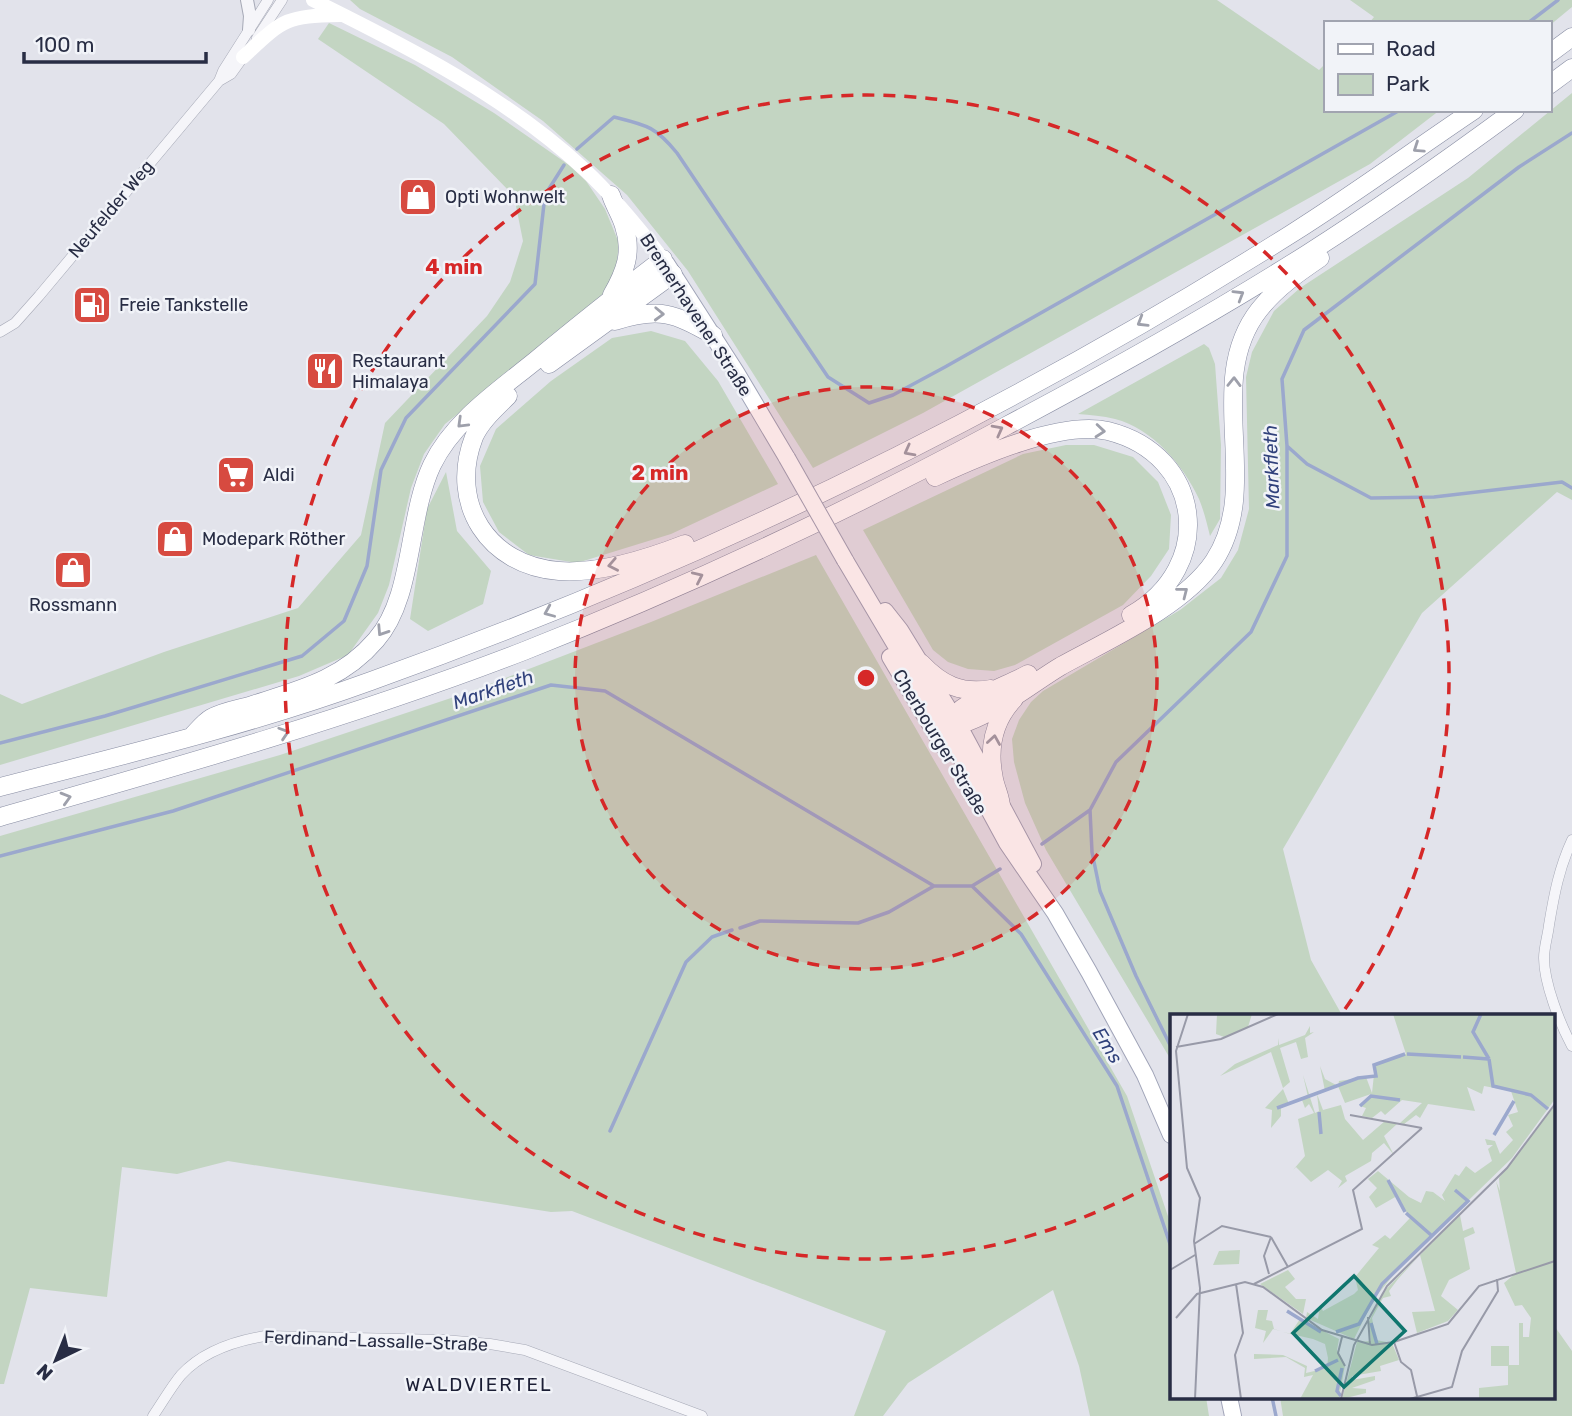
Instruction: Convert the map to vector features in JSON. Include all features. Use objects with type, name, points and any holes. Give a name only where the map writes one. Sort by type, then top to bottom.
[{"type":"highway","points":[[1551,53],[1572,37]]},
{"type":"highway","points":[[1551,84],[1572,68]]},
{"type":"highway","points":[[0,787],[190,738],[368,682],[517,625],[724,537],[895,458],[1119,336],[1292,233],[1471,112]]},
{"type":"highway","points":[[0,817],[190,763],[374,704],[523,651],[684,583],[873,496],[1067,394],[1191,324],[1307,254],[1423,177],[1512,112]]},
{"type":"highway","points":[[952,723],[976,719],[1041,678],[1138,624],[1184,592],[1213,563],[1230,528],[1234,509],[1234,370],[1248,328],[1258,311],[1275,292],[1413,194],[1423,177]]},
{"type":"highway","points":[[609,301],[624,274],[629,248],[624,225],[611,195]]},
{"type":"highway","points":[[668,266],[602,325],[517,387],[487,416],[475,435],[466,476],[467,495],[480,527],[507,555],[524,564],[561,571],[622,563],[670,550],[711,534],[724,537]]},
{"type":"highway","points":[[190,738],[211,718],[327,680],[344,669],[378,638],[390,618],[402,586],[419,500],[441,447],[455,429],[609,301],[668,266]]},
{"type":"highway","points":[[602,325],[636,314],[662,313],[681,317],[713,335]]},
{"type":"highway","points":[[873,496],[895,497],[960,465],[1028,439],[1066,431],[1106,430],[1139,442],[1166,464],[1178,480],[1188,514],[1189,530],[1172,577],[1140,610],[1017,680],[952,723]]},
{"type":"highway","points":[[921,663],[943,682],[967,691],[999,688],[1017,680]]},
{"type":"highway","points":[[1002,807],[992,761],[995,730],[1007,707],[1041,678]]},
{"type":"main road","name":"Bremerhavener Straße","points":[[313,0],[459,77],[558,147],[611,195],[668,266],[713,335],[786,458]]},
{"type":"main road","points":[[333,0],[345,15]]},
{"type":"main road","points":[[243,57],[272,30],[299,16],[345,15]]},
{"type":"main road","name":"Cherbourger Straße","points":[[786,458],[845,560],[952,723],[1002,807],[1035,868],[1055,913],[1145,1075],[1170,1133]]},
{"type":"main road","name":"Cherbourger Straße","points":[[845,560],[900,630],[921,663],[952,723],[1007,843],[1055,913]]},
{"type":"main road","name":"Cherbourger Straße","points":[[845,560],[866,615],[1001,845],[1055,913]]},
{"type":"main road","points":[[1225,1416],[1227,1398]]},
{"type":"main road","points":[[1227,1398],[1233,1416]]},
{"type":"street","points":[[247,0],[249,30]]},
{"type":"street","name":"Neufelder Weg","points":[[219,81],[268,0]]},
{"type":"street","name":"Neufelder Weg","points":[[0,332],[15,323],[219,81],[230,74],[282,0]]},
{"type":"street","points":[[1572,841],[1561,863],[1555,887],[1544,957],[1546,977],[1572,1046]]},
{"type":"street","name":"Ferdinand-Lassalle-Straße","points":[[153,1416],[182,1374],[212,1352],[236,1341],[265,1336],[444,1340],[525,1350],[702,1416]]},
{"type":"green space","points":[[350,0],[1217,0],[1319,70],[1324,65],[1324,112],[1437,112],[1370,164],[923,413],[813,468],[688,271],[627,195],[543,121],[452,57],[360,9]]},
{"type":"green space","points":[[1350,0],[1572,0],[1572,7],[1551,24],[1551,21],[1371,21],[1374,17]]},
{"type":"green space","points":[[329,23],[415,65],[494,113],[569,165],[586,181],[605,209],[619,243],[616,270],[606,292],[589,310],[445,424],[424,454],[411,488],[389,585],[378,613],[348,655],[299,676],[0,765],[0,694],[22,704],[164,652],[298,608],[361,535],[385,423],[487,316],[510,282],[523,241],[514,196],[444,124],[318,39]]},
{"type":"green space","points":[[1572,93],[1572,500],[1557,492],[1422,613],[1283,849],[1311,960],[1341,1014],[1170,1014],[1170,1058],[1046,850],[1025,803],[1014,762],[1012,739],[1019,720],[1031,702],[1043,691],[1180,610],[1221,578],[1238,550],[1249,509],[1246,377],[1252,352],[1274,311],[1300,288],[1468,178]]},
{"type":"green space","points":[[651,331],[685,341],[718,381],[778,484],[671,534],[577,563],[529,555],[499,532],[483,502],[480,466],[496,429],[551,381],[612,338]]},
{"type":"green space","points":[[1204,344],[1209,348],[1215,364],[1221,445],[1220,519],[1210,536],[1193,486],[1165,450],[1129,424],[1110,418],[1078,414]]},
{"type":"green space","points":[[1066,445],[1094,445],[1133,457],[1158,482],[1171,515],[1169,549],[1151,576],[1123,605],[1015,665],[994,671],[968,669],[948,662],[933,650],[863,530],[1023,454]]},
{"type":"green space","points":[[446,472],[457,531],[491,571],[483,604],[428,631],[410,619],[427,509]]},
{"type":"green space","points":[[816,555],[1127,1096],[1170,1222],[1170,1398],[1206,1398],[1209,1416],[1090,1416],[1079,1366],[1053,1290],[908,1383],[883,1416],[854,1416],[886,1331],[572,1211],[551,1212],[228,1161],[177,1174],[122,1167],[107,1297],[30,1288],[4,1384],[0,1384],[0,836],[280,755],[472,691]]},
{"type":"green space","points":[[1554,1325],[1572,1351],[1572,1416],[1283,1416],[1280,1398],[1554,1398]]},
{"type":"waterway","points":[[1531,21],[1558,0]]},
{"type":"waterway","points":[[577,149],[614,117],[642,125],[662,137],[677,153],[828,377],[869,403],[893,395],[945,367],[1396,112]]},
{"type":"waterway","name":"Markfleth","points":[[1042,844],[1090,810],[1116,762],[1251,632],[1287,556],[1287,446],[1282,379],[1304,330],[1519,167],[1572,133]]},
{"type":"waterway","points":[[0,743],[105,716],[302,656],[344,621],[367,566],[381,470],[406,418],[535,284],[545,195],[564,165]]},
{"type":"waterway","points":[[1287,446],[1307,464],[1371,498],[1434,497],[1562,482],[1572,488]]},
{"type":"waterway","name":"Markfleth","points":[[0,856],[173,811],[551,685],[605,691],[934,886],[972,886],[1000,869]]},
{"type":"waterway","points":[[1090,810],[1092,852],[1100,891],[1136,976],[1170,1045]]},
{"type":"waterway","points":[[740,928],[760,921],[858,923],[889,912],[934,886]]},
{"type":"waterway","name":"Ems","points":[[972,886],[1021,934],[1117,1086],[1170,1244]]},
{"type":"waterway","points":[[610,1131],[686,962],[712,937],[732,930]]},
{"type":"waterway","points":[[1272,1398],[1276,1416]]},
{"type":"place","name":"Opti Wohnwelt","points":[[418,197]]},
{"type":"place","name":"Freie Tankstelle","points":[[92,305]]},
{"type":"place","name":"Restaurant Himalaya","points":[[325,371]]},
{"type":"place","name":"Aldi","points":[[236,475]]},
{"type":"place","name":"Modepark Röther","points":[[175,539]]},
{"type":"place","name":"Rossmann","points":[[73,570]]},
{"type":"district","name":"WALDVIERTEL","points":[[479,1384]]}]
